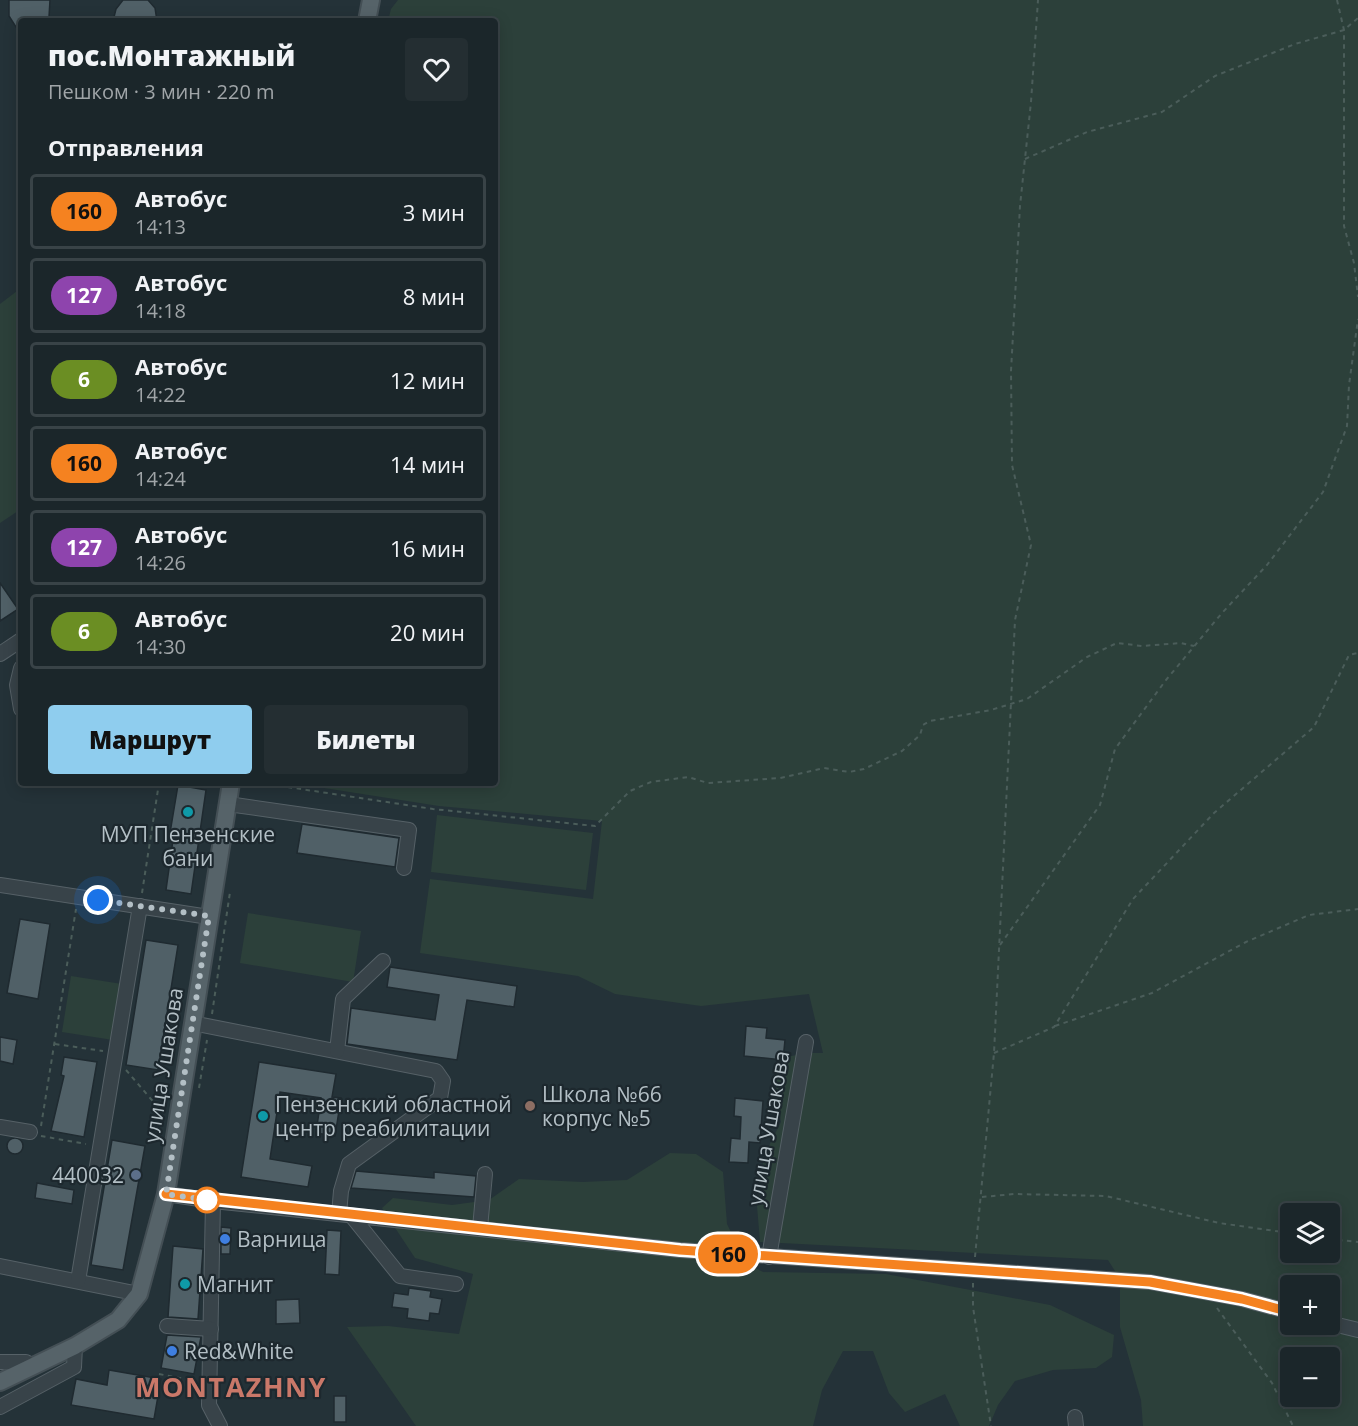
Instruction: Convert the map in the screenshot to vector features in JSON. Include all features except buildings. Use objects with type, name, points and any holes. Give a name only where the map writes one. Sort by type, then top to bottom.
[{"type":"main road","points":[[368,18],[371,0]]},
{"type":"main road","name":"улица Ушакова","points":[[5,1381],[75,1347],[118,1320],[139,1294],[166,1194],[231,786]]},
{"type":"street","points":[[0,654],[18,642]]},
{"type":"street","points":[[228,804],[409,830],[404,868]]},
{"type":"street","points":[[0,885],[209,916]]},
{"type":"street","points":[[78,1281],[140,906]]},
{"type":"street","points":[[337,1051],[343,999],[383,961]]},
{"type":"street","points":[[192,1023],[436,1071],[443,1081],[440,1098],[350,1164],[341,1191],[345,1215],[400,1276],[456,1284]]},
{"type":"street","name":"улица Ушакова","points":[[769,1257],[806,1042]]},
{"type":"street","points":[[0,1127],[30,1132]]},
{"type":"street","points":[[480,1228],[485,1174]]},
{"type":"street","points":[[166,1194],[213,1201],[680,1250],[1150,1282],[1280,1310]]},
{"type":"street","points":[[213,1201],[209,1405],[220,1426]]},
{"type":"street","points":[[0,1266],[139,1294]]},
{"type":"street","points":[[167,1326],[210,1329]]},
{"type":"street","points":[[1340,1326],[1358,1330]]},
{"type":"street","points":[[0,1407],[74,1367],[75,1347]]},
{"type":"street","points":[[0,1362],[26,1362],[30,1365],[5,1381]]},
{"type":"path","points":[[991,1426],[973,1307],[974,1270],[994,1053],[1015,620],[1030,545],[1012,465],[1011,371],[1020,206],[1038,0]]},
{"type":"path","points":[[1337,0],[1344,30],[1344,226],[1354,263],[1358,297]]},
{"type":"path","points":[[1025,159],[1087,132],[1162,112],[1215,76],[1294,44],[1344,30],[1358,18]]},
{"type":"path","points":[[998,948],[1100,805],[1115,749],[1194,646],[1267,565],[1323,492],[1347,426],[1349,385],[1358,319]]},
{"type":"path","points":[[281,786],[433,809],[595,826],[630,791],[651,782],[688,777],[708,783],[780,778],[824,768],[849,772],[864,769],[902,751],[920,735],[923,725],[930,721],[1027,699],[1087,657],[1117,644],[1194,646]]},
{"type":"path","points":[[1054,1027],[1133,899],[1214,813],[1314,728],[1349,655],[1358,653]]},
{"type":"path","points":[[140,906],[159,786]]},
{"type":"path","points":[[77,897],[40,1136],[100,1147]]},
{"type":"path","points":[[994,1053],[1054,1027],[1152,993],[1246,942],[1309,915],[1358,909]]},
{"type":"path","points":[[55,1044],[116,1053],[122,1065],[168,1117]]},
{"type":"path","points":[[981,1197],[1014,1194],[1106,1196],[1220,1223],[1280,1232]]},
{"type":"path","points":[[1340,1240],[1358,1242]]},
{"type":"path","points":[[1208,1293],[1272,1383],[1293,1426]]},
{"type":"path","points":[[159,1374],[209,1383]]},
{"type":"green space","points":[[398,0],[1358,0],[1358,1426],[1143,1426],[1141,1400],[1120,1327],[1120,1279],[1108,1260],[760,1242],[757,1206],[764,1156],[781,1122],[775,1088],[777,1059],[806,1053],[823,1053],[809,994],[701,1006],[615,994],[578,976],[420,953],[430,879],[593,899],[602,821],[439,806],[311,786],[498,786],[498,18],[389,18],[391,9]]},
{"type":"green space","points":[[18,290],[18,511],[0,523],[0,304]]},
{"type":"green space","points":[[437,815],[593,833],[586,890],[431,872]]},
{"type":"green space","points":[[248,913],[361,931],[353,982],[240,963]]},
{"type":"green space","points":[[71,976],[122,984],[113,1040],[62,1032]]},
{"type":"green space","points":[[670,1153],[696,1154],[723,1172],[727,1224],[746,1263],[763,1272],[886,1274],[1050,1305],[1114,1335],[1112,1357],[1096,1368],[1053,1370],[1015,1381],[998,1405],[989,1426],[960,1426],[945,1394],[905,1412],[889,1393],[873,1351],[843,1351],[822,1390],[813,1426],[416,1426],[347,1327],[388,1326],[459,1334],[473,1274],[415,1258],[382,1208],[393,1198],[452,1205],[489,1200],[519,1179],[583,1182],[627,1180]]},
{"type":"bus line","name":"160","points":[[166,1194],[213,1201],[680,1250],[1150,1282],[1242,1299],[1280,1309]]},
{"type":"place","name":"МУП Пензенские бани","points":[[188,812]]},
{"type":"place","name":"Школа №66 корпус №5","points":[[530,1106]]},
{"type":"place","name":"Пензенский областной центр реабилитации","points":[[263,1116]]},
{"type":"place","name":"440032","points":[[136,1175]]},
{"type":"place","name":"Варница","points":[[225,1239]]},
{"type":"place","name":"Магнит","points":[[185,1284]]},
{"type":"place","name":"Red&White","points":[[172,1351]]},
{"type":"district","name":"MONTAZHNY","points":[[231,1386]]},
{"type":"route","points":[[98,900],[209,916],[166,1194],[209,1200],[207,1200]]}]
